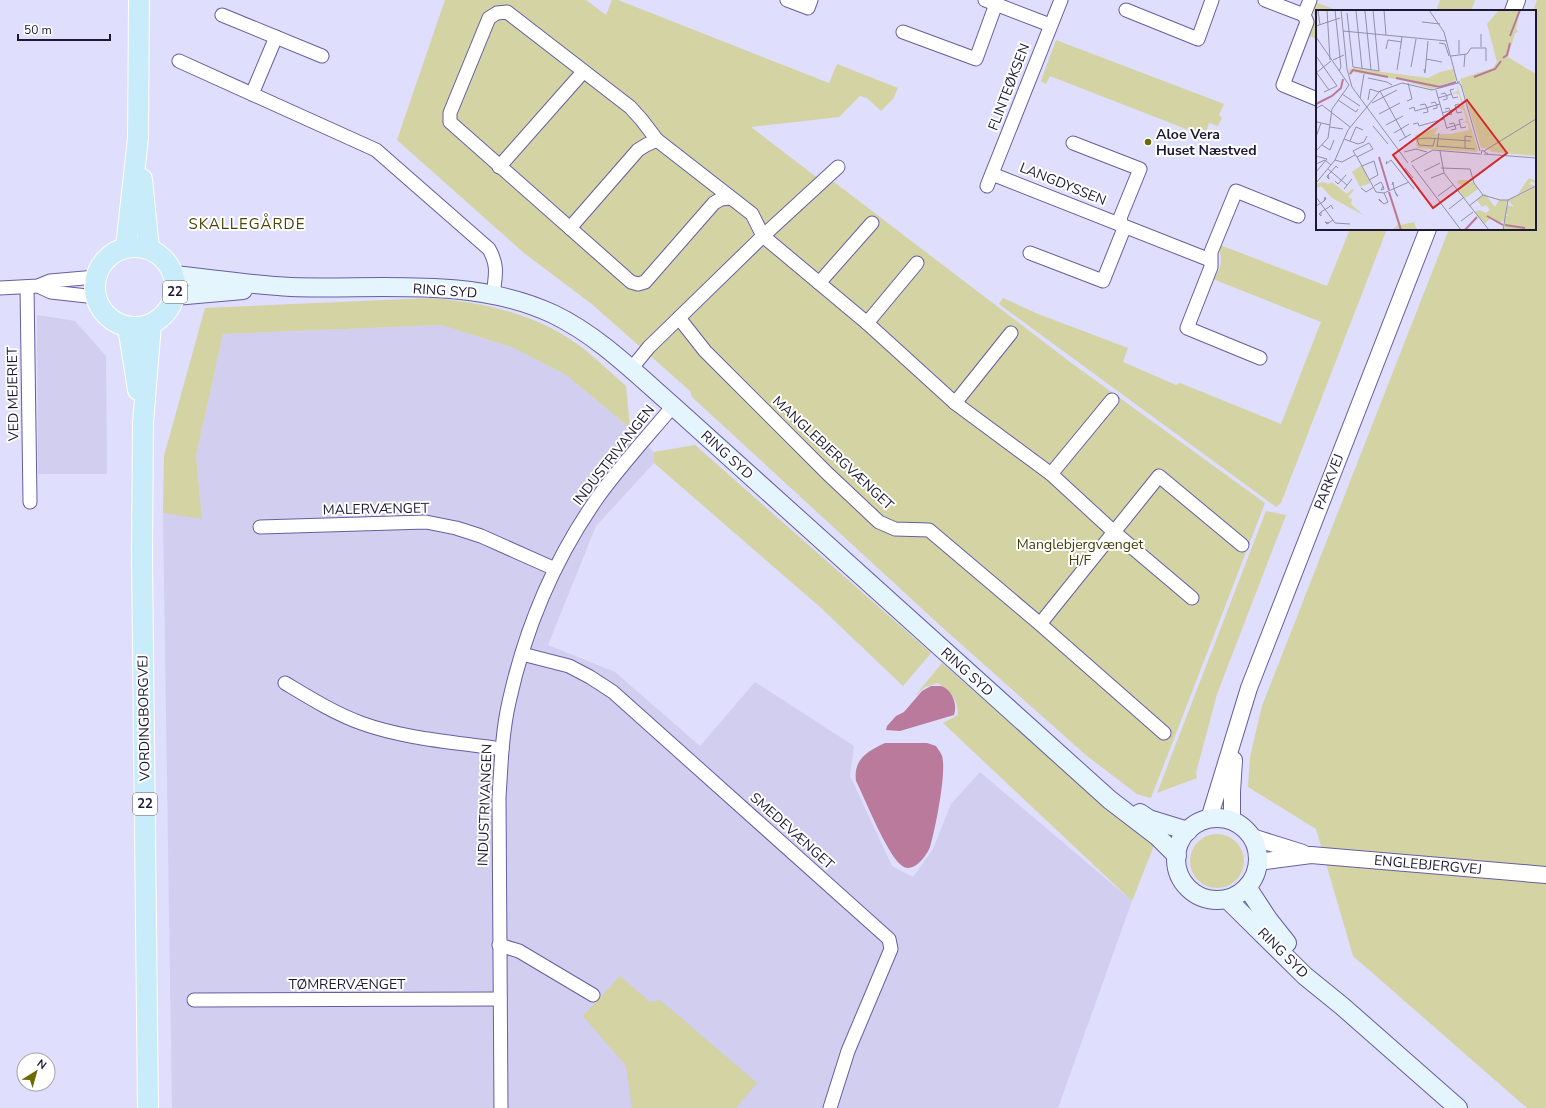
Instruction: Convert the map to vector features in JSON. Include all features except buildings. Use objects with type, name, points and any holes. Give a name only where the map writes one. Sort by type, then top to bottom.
[{"type":"main road","points":[[126,248],[138,138],[139,0]]},
{"type":"main road","points":[[128,327],[115,322],[105,314],[96,297],[96,277],[107,258],[126,248],[134,246],[149,249],[138,138]]},
{"type":"main road","name":"22","points":[[128,327],[136,328],[151,324],[164,316],[175,296],[174,275],[162,256],[149,249]]},
{"type":"main road","name":"RING SYD","points":[[174,275],[290,286],[441,288],[468,290],[526,304],[552,314],[580,328],[601,343],[673,406],[1092,782],[1110,800],[1157,836],[1177,856]]},
{"type":"main road","name":"RING SYD","points":[[175,296],[290,286]]},
{"type":"main road","name":"VORDINGBORGVEJ","points":[[148,1108],[142,423],[151,324]]},
{"type":"main road","name":"VORDINGBORGVEJ","points":[[128,327],[142,423]]},
{"type":"main road","name":"RING SYD","points":[[1092,782],[1150,819],[1188,831]]},
{"type":"main road","points":[[1221,818],[1232,821],[1243,828],[1252,837],[1258,853],[1258,862],[1254,875],[1247,887],[1241,892],[1227,899],[1216,900],[1206,898],[1191,890],[1181,877],[1177,856],[1180,843],[1188,831],[1197,824],[1209,819],[1221,818]]},
{"type":"main road","name":"RING SYD","points":[[1247,887],[1268,920],[1342,1006]]},
{"type":"main road","name":"RING SYD","points":[[1227,899],[1305,976],[1342,1006],[1458,1108]]},
{"type":"street","points":[[787,0],[808,8],[811,0]]},
{"type":"street","name":"FLINTEØKSEN","points":[[987,186],[1060,0]]},
{"type":"street","points":[[1126,10],[1198,39],[1212,0]]},
{"type":"street","points":[[1265,0],[1304,15]]},
{"type":"street","points":[[1310,0],[1304,15],[1307,22],[1283,85],[1316,99]]},
{"type":"street","points":[[1513,10],[1517,0]]},
{"type":"street","points":[[903,32],[976,59],[991,2],[1050,25]]},
{"type":"street","points":[[730,198],[721,199],[714,202],[645,282],[638,284],[631,282],[450,122],[450,113],[489,18],[496,13],[507,12],[630,107],[641,118],[657,140],[752,214],[763,236],[867,323],[955,403],[1050,474],[1114,532],[1192,598]]},
{"type":"street","points":[[222,15],[322,56]]},
{"type":"street","points":[[252,94],[276,37]]},
{"type":"street","points":[[179,61],[376,150],[489,249],[495,259],[497,268],[492,296]]},
{"type":"street","points":[[500,166],[583,72]]},
{"type":"street","points":[[570,228],[638,150],[646,144],[657,140]]},
{"type":"street","name":"LANGDYSSEN","points":[[1030,253],[1102,282],[1123,231],[1120,218],[1140,169],[1073,143]]},
{"type":"street","points":[[630,369],[649,347],[763,236],[838,167]]},
{"type":"street","name":"LANGDYSSEN","points":[[992,174],[1210,260]]},
{"type":"street","points":[[1260,358],[1187,328],[1211,267],[1211,252],[1236,191],[1298,216]]},
{"type":"street","points":[[819,283],[872,223]]},
{"type":"street","name":"PARKVEJ","points":[[1209,819],[1236,736],[1249,688],[1428,230]]},
{"type":"street","points":[[867,323],[917,263]]},
{"type":"street","points":[[33,287],[50,281],[96,277]]},
{"type":"street","points":[[0,288],[33,287],[52,292],[96,297]]},
{"type":"street","name":"VED MEJERIET","points":[[30,502],[33,287]]},
{"type":"street","name":"MANGLEBJERGVÆNGET","points":[[679,318],[705,351],[828,474],[879,522],[895,529],[929,530],[1040,624],[1164,733]]},
{"type":"street","points":[[955,403],[1011,333]]},
{"type":"street","points":[[1050,474],[1112,400]]},
{"type":"street","name":"INDUSTRIVANGEN","points":[[501,1108],[499,798],[502,749],[509,702],[522,654],[555,569],[598,498],[673,406]]},
{"type":"street","points":[[1040,624],[1159,476],[1242,545]]},
{"type":"street","name":"MALERVÆNGET","points":[[260,527],[426,522],[456,528],[481,536],[555,569]]},
{"type":"street","name":"SMEDEVÆNGET","points":[[522,654],[569,666],[590,676],[613,692],[889,939],[891,949],[848,1051],[830,1108]]},
{"type":"street","points":[[285,683],[326,708],[361,723],[396,733],[502,749]]},
{"type":"street","name":"PARKVEJ","points":[[1232,821],[1232,792],[1236,736]]},
{"type":"street","name":"ENGLEBJERGVEJ","points":[[1252,837],[1311,855],[1546,875]]},
{"type":"street","name":"ENGLEBJERGVEJ","points":[[1258,862],[1311,855]]},
{"type":"street","points":[[499,944],[520,951],[593,995]]},
{"type":"street","name":"TØMRERVÆNGET","points":[[194,1000],[500,999]]},
{"type":"shaded area","points":[[37,315],[75,321],[106,356],[107,474],[38,474]]},
{"type":"shaded area","points":[[441,325],[514,348],[566,375],[630,428],[654,452],[654,463],[596,526],[548,645],[615,672],[700,746],[755,682],[854,746],[850,776],[892,866],[913,877],[933,849],[951,804],[980,772],[1132,901],[1058,1108],[172,1108],[163,513],[202,518],[196,456],[223,334]]},
{"type":"shaded area","points":[[931,686],[941,686],[948,690],[955,702],[954,715],[900,731],[886,730],[887,726],[896,716],[904,712],[922,691]]},
{"type":"shaded area","points":[[885,743],[927,743],[936,746],[942,756],[942,787],[930,847],[922,860],[910,868],[905,868],[901,865],[889,849],[856,781],[859,761],[873,749]]},
{"type":"green space","name":"Manglebjergvænget H/F","points":[[445,0],[586,0],[606,15],[612,0],[618,0],[829,83],[837,64],[898,88],[893,99],[881,111],[867,98],[860,96],[839,117],[751,127],[815,176],[834,182],[1070,362],[1265,503],[1151,798],[1137,794],[1087,756],[943,628],[692,397],[690,391],[593,305],[524,253],[397,140]]},
{"type":"green space","points":[[1440,0],[1475,0],[1471,10],[1436,10]]},
{"type":"green space","points":[[1537,0],[1546,0],[1546,1108],[1527,1108],[1353,956],[1316,829],[1248,787],[1250,757],[1262,706],[1449,230],[1536,230],[1536,10],[1533,10]]},
{"type":"green space","points":[[1315,2],[1336,10],[1316,10],[1316,39],[1309,36],[1315,18]]},
{"type":"green space","points":[[1056,40],[1224,104],[1219,115],[1222,118],[1218,126],[1209,123],[1204,136],[1050,76],[1046,84],[1041,81]]},
{"type":"green space","points":[[1350,230],[1387,230],[1281,503],[1276,507],[999,304],[1003,298],[1038,314],[1128,348],[1123,362],[1176,385],[1180,383],[1281,424],[1321,322],[1213,279],[1220,266],[1220,245],[1327,286]]},
{"type":"green space","points":[[431,298],[471,303],[509,312],[545,325],[580,346],[626,386],[630,428],[566,375],[514,348],[441,325],[223,334],[196,456],[202,519],[163,513],[164,456],[205,308]]},
{"type":"green space","points":[[695,445],[931,653],[903,686],[820,607],[654,463],[654,452]]},
{"type":"green space","points":[[1266,511],[1286,515],[1217,694],[1196,773],[1197,778],[1157,793]]},
{"type":"green space","points":[[942,663],[1113,814],[1155,843],[1132,901],[943,723],[958,715],[955,700],[947,690],[938,683],[925,687],[915,696]]},
{"type":"green space","points":[[1217,834],[1227,836],[1236,842],[1242,851],[1244,861],[1242,871],[1236,880],[1227,886],[1217,888],[1207,886],[1198,880],[1192,871],[1190,861],[1192,851],[1198,842],[1207,836]]},
{"type":"green space","points":[[620,976],[650,1002],[660,1000],[757,1083],[736,1108],[632,1108],[626,1066],[583,1016]]},
{"type":"place","name":"Aloe Vera Huset Næstved","points":[[1148,142]]},
{"type":"district","name":"SKALLEGÅRDE","points":[[247,224]]}]
